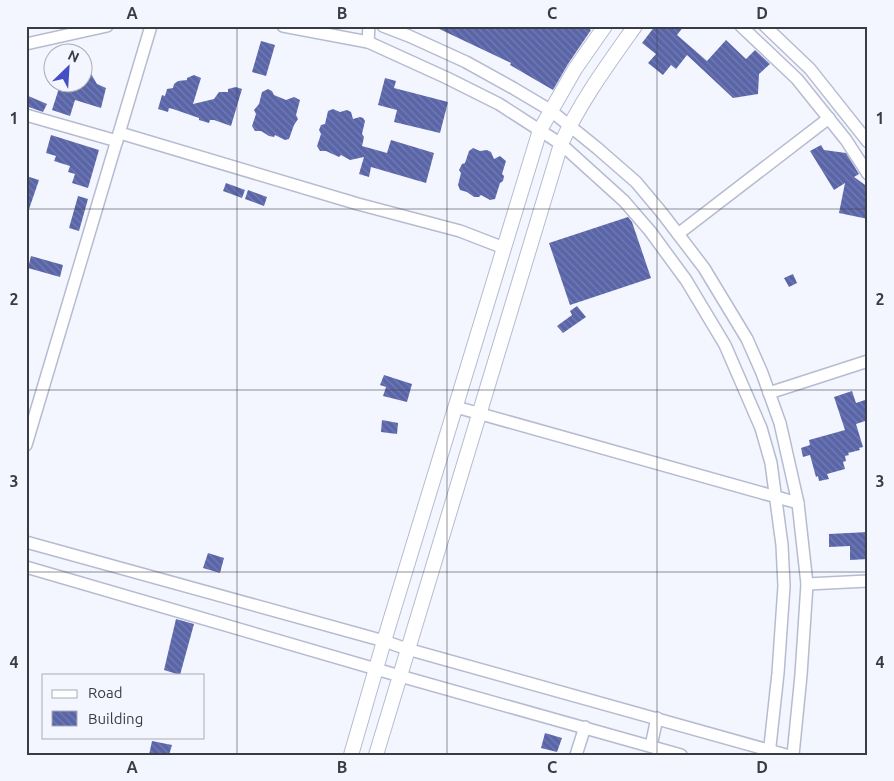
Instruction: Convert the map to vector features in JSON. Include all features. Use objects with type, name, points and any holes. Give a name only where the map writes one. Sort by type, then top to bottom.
[{"type":"street","points":[[26,44],[107,26]]},
{"type":"street","points":[[26,445],[151,26]]},
{"type":"street","points":[[283,26],[368,42],[500,104],[561,144],[624,201],[650,231],[686,280],[725,345],[761,428],[771,463],[782,545],[784,586],[770,753]]},
{"type":"street","points":[[368,42],[369,26]]},
{"type":"street","points":[[383,26],[466,62],[550,110],[570,125],[636,182],[704,268],[747,339],[780,423],[798,504],[807,584],[793,755]]},
{"type":"street","points":[[351,755],[384,640],[540,130],[575,70],[606,26]]},
{"type":"street","points":[[376,755],[561,144],[596,81],[635,26]]},
{"type":"street","points":[[741,26],[797,79],[846,140],[868,174]]},
{"type":"street","points":[[765,26],[810,69],[868,142]]},
{"type":"street","points":[[26,116],[118,137],[455,230],[504,248]]},
{"type":"street","points":[[678,234],[829,118]]},
{"type":"street","points":[[769,393],[868,361]]},
{"type":"street","points":[[456,407],[798,504]]},
{"type":"street","points":[[26,542],[384,640],[657,718],[770,753],[786,755]]},
{"type":"street","points":[[26,567],[680,755]]},
{"type":"street","points":[[807,584],[868,581]]},
{"type":"street","points":[[651,746],[657,718]]},
{"type":"street","points":[[576,755],[584,727]]},
{"type":"building","points":[[433,26],[585,26],[591,30],[553,90],[510,65],[511,63]]},
{"type":"building","points":[[655,26],[684,26],[677,35],[707,61],[726,40],[746,59],[755,50],[770,64],[759,74],[758,94],[733,98],[687,55],[676,69],[671,65],[663,75],[648,63],[656,54],[642,43]]},
{"type":"building","points":[[261,41],[275,45],[266,76],[252,72]]},
{"type":"building","points":[[92,75],[97,84],[106,88],[101,108],[75,100],[70,116],[52,110],[58,92],[92,92]]},
{"type":"building","points":[[194,75],[201,78],[193,104],[214,99],[219,92],[228,92],[228,89],[236,87],[242,89],[231,126],[214,120],[210,120],[209,123],[169,108],[168,112],[158,109],[162,95],[165,96],[167,89],[173,88],[174,84],[178,81],[187,80],[187,78]]},
{"type":"building","points":[[385,78],[396,81],[394,88],[448,102],[440,133],[394,122],[397,110],[378,105]]},
{"type":"building","points":[[268,89],[274,95],[286,100],[294,97],[300,100],[296,115],[298,119],[289,139],[285,140],[275,135],[274,137],[269,136],[261,131],[255,131],[252,126],[256,114],[254,110],[259,104],[262,92]]},
{"type":"building","points":[[26,95],[47,104],[43,112],[26,106]]},
{"type":"building","points":[[333,109],[340,112],[347,110],[351,112],[353,119],[363,118],[365,121],[362,146],[387,153],[391,140],[434,153],[426,183],[371,167],[369,177],[359,174],[364,157],[350,160],[341,155],[339,157],[326,151],[320,151],[317,146],[321,134],[319,130],[321,125],[325,124],[328,111]]},
{"type":"building","points":[[51,135],[99,150],[88,188],[72,183],[75,174],[68,172],[70,166],[54,161],[56,156],[46,153]]},
{"type":"building","points":[[821,145],[824,150],[846,153],[859,174],[854,177],[868,187],[868,219],[839,213],[845,183],[834,190],[810,151]]},
{"type":"building","points":[[473,148],[480,151],[487,150],[491,152],[494,159],[500,156],[506,161],[502,174],[504,176],[503,181],[500,183],[495,199],[490,200],[481,195],[474,197],[460,190],[458,185],[461,173],[459,170],[462,164],[465,163],[469,151]]},
{"type":"building","points":[[26,176],[39,180],[28,212],[26,212]]},
{"type":"building","points":[[226,183],[245,190],[242,198],[223,191]]},
{"type":"building","points":[[248,190],[267,197],[264,206],[245,199]]},
{"type":"building","points":[[78,196],[88,199],[79,231],[69,228]]},
{"type":"building","points":[[628,217],[632,222],[651,278],[570,305],[549,243]]},
{"type":"building","points":[[31,256],[63,265],[60,277],[28,268]]},
{"type":"building","points":[[793,274],[797,283],[789,287],[784,278]]},
{"type":"building","points":[[577,306],[586,317],[563,333],[557,326],[572,315],[570,311]]},
{"type":"building","points":[[384,375],[412,384],[407,402],[383,396],[386,387],[380,385]]},
{"type":"building","points":[[852,391],[856,403],[868,399],[868,420],[856,424],[863,447],[845,456],[846,461],[843,462],[845,469],[827,474],[829,479],[819,481],[818,476],[816,477],[810,455],[803,457],[801,448],[810,445],[809,440],[845,430],[834,397]]},
{"type":"building","points":[[382,420],[398,423],[397,434],[381,432]]},
{"type":"building","points":[[868,532],[868,559],[850,560],[850,546],[829,547],[829,534]]},
{"type":"building","points":[[208,553],[224,558],[220,573],[203,568]]},
{"type":"building","points":[[176,619],[194,624],[180,674],[164,670]]},
{"type":"building","points":[[545,733],[562,738],[557,752],[541,748]]},
{"type":"building","points":[[152,741],[172,745],[169,755],[149,755]]}]
